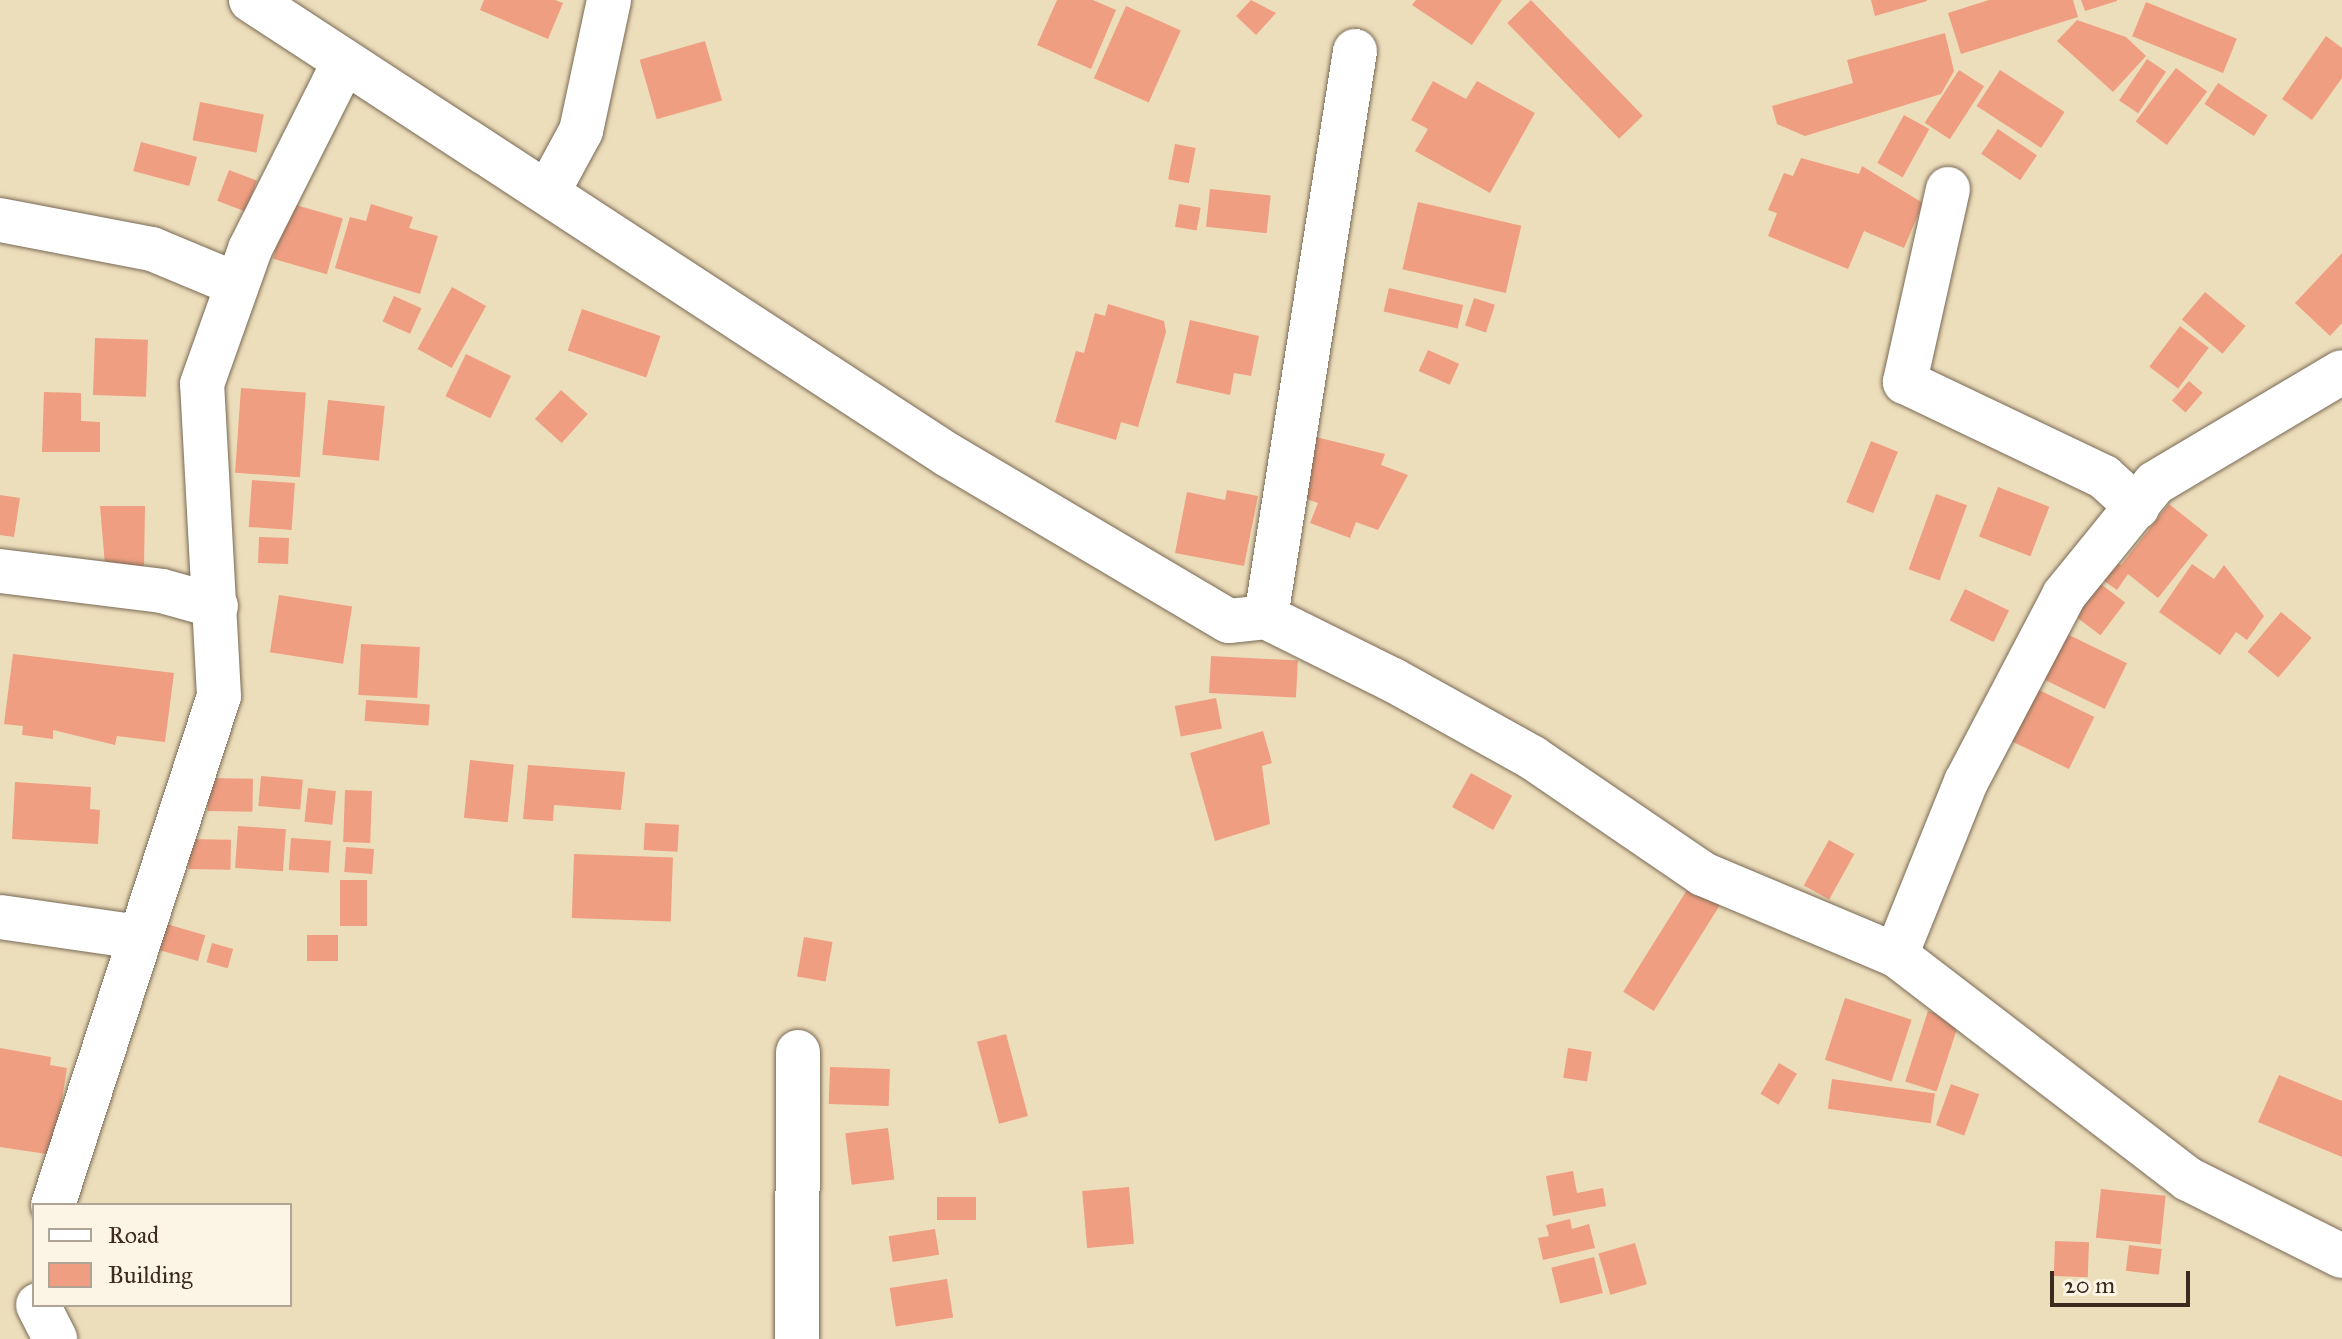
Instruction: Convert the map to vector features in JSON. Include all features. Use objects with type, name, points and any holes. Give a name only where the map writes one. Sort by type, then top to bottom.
[{"type":"street","points":[[251,0],[344,62],[550,188],[948,455],[1229,621],[1266,617],[1533,758],[1703,874],[1896,955],[2188,1179],[2342,1256]]},
{"type":"street","points":[[550,188],[581,131],[609,0]]},
{"type":"street","points":[[1266,617],[1355,51]]},
{"type":"street","points":[[54,1203],[219,696],[202,384],[236,284],[344,62]]},
{"type":"street","points":[[1948,189],[1905,382],[2104,477],[2137,507]]},
{"type":"street","points":[[0,220],[152,249],[236,284]]},
{"type":"street","points":[[1896,955],[1966,782],[2064,595],[2155,483],[2342,372]]},
{"type":"street","points":[[0,571],[162,591],[216,606]]},
{"type":"street","points":[[0,917],[139,937]]},
{"type":"street","points":[[797,1339],[798,1052]]},
{"type":"street","points":[[39,1307],[55,1339]]},
{"type":"building","points":[[484,0],[555,0],[563,3],[548,39],[480,10]]},
{"type":"building","points":[[1057,0],[1093,0],[1116,10],[1091,69],[1037,45]]},
{"type":"building","points":[[1251,0],[1276,13],[1256,35],[1236,16]]},
{"type":"building","points":[[1416,0],[1502,0],[1472,45],[1412,5]]},
{"type":"building","points":[[1531,0],[1643,116],[1619,139],[1507,23]]},
{"type":"building","points":[[1871,0],[1927,0],[1927,1],[1875,16]]},
{"type":"building","points":[[1989,0],[2073,0],[2078,17],[1961,54],[1948,13]]},
{"type":"building","points":[[2081,0],[2117,0],[2117,1],[2085,11]]},
{"type":"building","points":[[2146,2],[2237,39],[2223,73],[2132,36]]},
{"type":"building","points":[[1126,6],[1181,30],[1149,103],[1094,78]]},
{"type":"building","points":[[2077,20],[2126,37],[2146,56],[2113,92],[2057,41]]},
{"type":"building","points":[[1945,33],[1954,71],[1941,94],[1805,136],[1777,124],[1772,106],[1853,83],[1847,60]]},
{"type":"building","points":[[2326,36],[2342,48],[2342,78],[2312,120],[2282,99]]},
{"type":"building","points":[[705,41],[722,101],[657,119],[640,60]]},
{"type":"building","points":[[2147,59],[2166,72],[2138,113],[2119,100]]},
{"type":"building","points":[[2176,68],[2207,91],[2167,145],[2136,122]]},
{"type":"building","points":[[1959,70],[1984,86],[1950,139],[1925,123]]},
{"type":"building","points":[[2000,70],[2065,112],[2041,148],[1977,106]]},
{"type":"building","points":[[1433,81],[1466,99],[1477,81],[1535,113],[1490,193],[1415,151],[1428,129],[1411,120]]},
{"type":"building","points":[[2218,83],[2267,115],[2254,136],[2204,104]]},
{"type":"building","points":[[200,102],[264,114],[256,153],[193,140]]},
{"type":"building","points":[[1904,115],[1929,129],[1903,177],[1877,163]]},
{"type":"building","points":[[1998,129],[2037,155],[2020,180],[1981,154]]},
{"type":"building","points":[[141,142],[197,157],[189,186],[133,171]]},
{"type":"building","points":[[1175,144],[1196,148],[1189,183],[1168,179]]},
{"type":"building","points":[[1801,158],[1859,174],[1862,166],[1923,203],[1904,248],[1864,231],[1848,269],[1768,236],[1777,213],[1768,210],[1784,173],[1793,176]]},
{"type":"building","points":[[229,170],[257,181],[245,212],[217,201]]},
{"type":"building","points":[[1210,189],[1271,195],[1267,233],[1206,227]]},
{"type":"building","points":[[1418,202],[1521,226],[1506,293],[1402,269]]},
{"type":"building","points":[[289,203],[343,218],[327,274],[273,259]]},
{"type":"building","points":[[371,204],[413,217],[409,228],[438,236],[420,294],[335,268],[350,217],[366,221]]},
{"type":"building","points":[[1179,204],[1201,208],[1197,230],[1175,227]]},
{"type":"building","points":[[2342,253],[2342,323],[2330,336],[2295,303]]},
{"type":"building","points":[[452,287],[486,306],[452,368],[418,349]]},
{"type":"building","points":[[1389,288],[1463,305],[1458,328],[1384,311]]},
{"type":"building","points":[[2205,292],[2246,326],[2222,354],[2182,320]]},
{"type":"building","points":[[394,296],[421,308],[410,334],[383,322]]},
{"type":"building","points":[[1474,298],[1495,305],[1486,332],[1465,326]]},
{"type":"building","points":[[1108,304],[1164,321],[1166,332],[1138,427],[1121,422],[1116,440],[1055,422],[1076,351],[1084,353],[1095,313],[1105,316]]},
{"type":"building","points":[[582,309],[660,336],[646,378],[568,351]]},
{"type":"building","points":[[1190,320],[1259,336],[1251,376],[1234,373],[1230,395],[1176,383]]},
{"type":"building","points":[[2180,326],[2209,348],[2178,388],[2149,367]]},
{"type":"building","points":[[95,338],[148,340],[146,397],[93,395]]},
{"type":"building","points":[[1428,350],[1459,364],[1450,385],[1419,371]]},
{"type":"building","points":[[466,354],[511,376],[490,418],[445,396]]},
{"type":"building","points":[[2189,381],[2203,393],[2186,412],[2172,401]]},
{"type":"building","points":[[241,388],[306,393],[300,477],[235,473]]},
{"type":"building","points":[[561,390],[588,414],[562,443],[535,419]]},
{"type":"building","points":[[44,392],[81,393],[81,421],[100,422],[100,452],[42,452]]},
{"type":"building","points":[[328,400],[385,406],[379,461],[322,455]]},
{"type":"building","points":[[1312,436],[1385,454],[1381,465],[1408,475],[1378,530],[1356,522],[1350,538],[1310,523],[1318,503],[1290,493]]},
{"type":"building","points":[[1871,441],[1898,452],[1873,513],[1846,502]]},
{"type":"building","points":[[252,480],[295,483],[292,530],[249,527]]},
{"type":"building","points":[[1998,487],[2049,507],[2030,556],[1979,536]]},
{"type":"building","points":[[1227,490],[1258,496],[1244,566],[1175,553],[1187,492],[1225,500]]},
{"type":"building","points":[[1936,494],[1967,505],[1940,580],[1909,569]]},
{"type":"building","points":[[0,495],[20,498],[14,537],[0,535]]},
{"type":"building","points":[[2169,504],[2208,535],[2158,598],[2128,574],[2117,590],[2100,578],[2113,560],[2121,565]]},
{"type":"building","points":[[100,506],[145,506],[144,566],[105,565]]},
{"type":"building","points":[[259,537],[289,538],[288,564],[258,563]]},
{"type":"building","points":[[2192,564],[2214,579],[2224,565],[2264,616],[2247,640],[2236,632],[2220,655],[2159,612]]},
{"type":"building","points":[[2098,582],[2125,602],[2100,635],[2073,615]]},
{"type":"building","points":[[1965,589],[2009,610],[1994,642],[1950,620]]},
{"type":"building","points":[[279,595],[352,607],[343,664],[270,652]]},
{"type":"building","points":[[2281,612],[2312,638],[2278,678],[2248,652]]},
{"type":"building","points":[[2065,633],[2127,663],[2105,709],[2043,679]]},
{"type":"building","points":[[361,644],[420,647],[417,698],[358,695]]},
{"type":"building","points":[[13,654],[174,673],[165,742],[117,736],[115,745],[53,730],[53,739],[22,735],[23,726],[4,724]]},
{"type":"building","points":[[1211,656],[1298,661],[1296,698],[1209,693]]},
{"type":"building","points":[[2035,688],[2094,717],[2069,769],[2010,740]]},
{"type":"building","points":[[1216,698],[1222,728],[1181,736],[1175,706]]},
{"type":"building","points":[[366,700],[430,704],[428,725],[365,721]]},
{"type":"building","points":[[1263,731],[1272,763],[1262,766],[1270,824],[1215,841],[1190,753]]},
{"type":"building","points":[[470,760],[514,765],[508,822],[464,818]]},
{"type":"building","points":[[528,765],[625,772],[621,810],[554,805],[553,821],[523,819]]},
{"type":"building","points":[[1471,773],[1512,796],[1493,830],[1452,807]]},
{"type":"building","points":[[261,776],[303,780],[300,810],[258,806]]},
{"type":"building","points":[[208,778],[253,779],[252,812],[207,811]]},
{"type":"building","points":[[15,782],[91,787],[90,809],[100,810],[98,844],[12,839]]},
{"type":"building","points":[[308,788],[336,791],[332,825],[304,822]]},
{"type":"building","points":[[345,790],[372,791],[370,843],[343,842]]},
{"type":"building","points":[[645,823],[679,825],[678,852],[644,850]]},
{"type":"building","points":[[238,826],[286,829],[283,871],[235,868]]},
{"type":"building","points":[[291,838],[331,841],[329,873],[289,870]]},
{"type":"building","points":[[189,839],[231,840],[230,870],[188,869]]},
{"type":"building","points":[[1829,840],[1854,854],[1829,900],[1804,885]]},
{"type":"building","points":[[346,847],[374,849],[372,874],[344,872]]},
{"type":"building","points":[[574,854],[673,857],[671,921],[572,918]]},
{"type":"building","points":[[340,880],[367,880],[367,926],[340,926]]},
{"type":"building","points":[[1690,885],[1721,904],[1654,1011],[1623,992]]},
{"type":"building","points":[[163,923],[205,935],[198,961],[156,949]]},
{"type":"building","points":[[307,935],[338,935],[338,961],[307,961]]},
{"type":"building","points":[[804,937],[833,942],[826,981],[797,976]]},
{"type":"building","points":[[212,943],[233,949],[228,968],[206,962]]},
{"type":"building","points":[[1845,998],[1912,1020],[1891,1081],[1825,1060]]},
{"type":"building","points":[[1928,1011],[1959,1021],[1937,1092],[1905,1081]]},
{"type":"building","points":[[1006,1034],[1028,1116],[999,1124],[977,1042]]},
{"type":"building","points":[[0,1048],[51,1057],[50,1065],[67,1068],[53,1155],[0,1147]]},
{"type":"building","points":[[1568,1048],[1592,1052],[1587,1081],[1563,1078]]},
{"type":"building","points":[[1779,1063],[1797,1074],[1778,1105],[1760,1094]]},
{"type":"building","points":[[830,1067],[890,1069],[889,1106],[829,1104]]},
{"type":"building","points":[[2279,1075],[2342,1101],[2342,1157],[2258,1122]]},
{"type":"building","points":[[1832,1079],[1935,1093],[1931,1123],[1828,1109]]},
{"type":"building","points":[[1951,1084],[1979,1094],[1964,1136],[1936,1125]]},
{"type":"building","points":[[888,1128],[894,1180],[852,1185],[845,1133]]},
{"type":"building","points":[[1573,1171],[1577,1193],[1603,1188],[1606,1206],[1553,1216],[1546,1176]]},
{"type":"building","points":[[1129,1187],[1134,1244],[1087,1248],[1082,1191]]},
{"type":"building","points":[[2101,1189],[2166,1196],[2161,1245],[2096,1238]]},
{"type":"building","points":[[937,1197],[976,1197],[976,1220],[937,1220]]},
{"type":"building","points":[[1570,1219],[1572,1229],[1589,1224],[1595,1248],[1543,1260],[1538,1238],[1549,1236],[1546,1225]]},
{"type":"building","points":[[935,1229],[939,1255],[893,1262],[889,1236]]},
{"type":"building","points":[[2055,1241],[2089,1242],[2088,1277],[2054,1276]]},
{"type":"building","points":[[1635,1243],[1647,1284],[1610,1295],[1598,1253]]},
{"type":"building","points":[[2129,1245],[2162,1249],[2159,1275],[2126,1271]]},
{"type":"building","points":[[1594,1257],[1603,1293],[1560,1304],[1551,1268]]},
{"type":"building","points":[[947,1279],[953,1318],[896,1327],[890,1288]]}]
